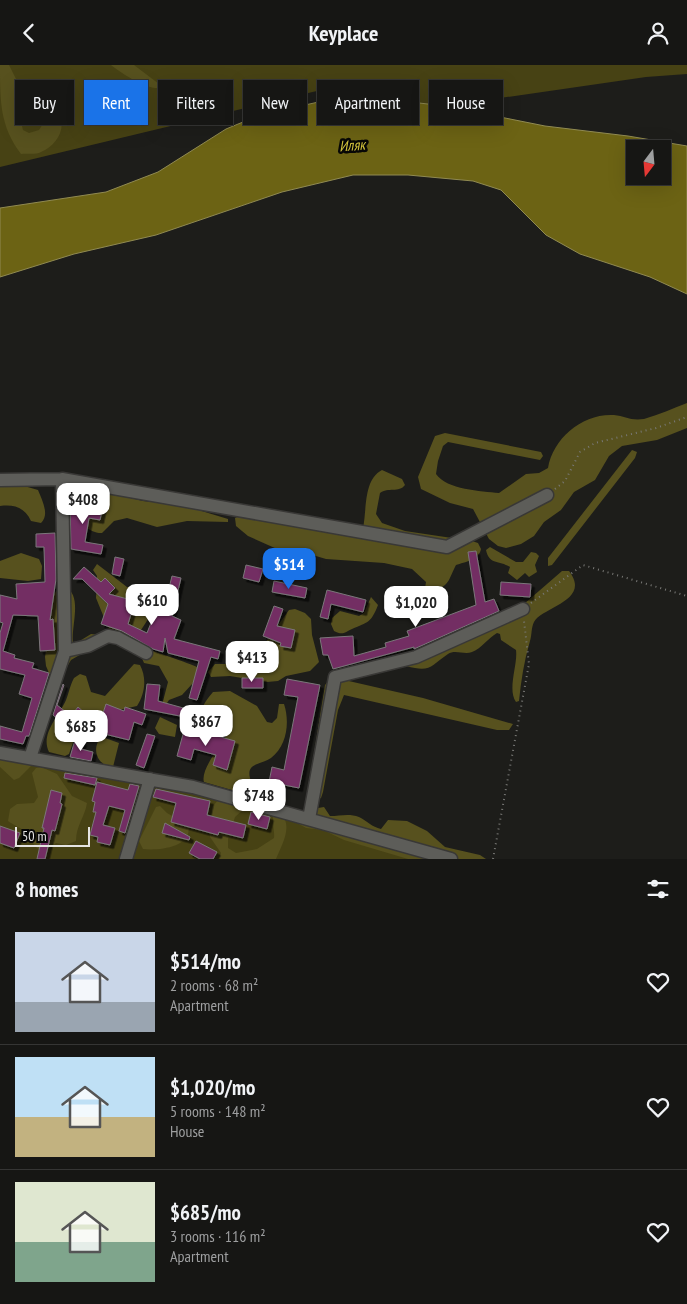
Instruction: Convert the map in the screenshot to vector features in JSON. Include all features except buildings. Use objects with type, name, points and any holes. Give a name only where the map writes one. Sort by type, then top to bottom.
[{"type":"street","points":[[30,758],[65,651],[62,479]]},
{"type":"street","points":[[0,480],[62,479],[447,547],[547,495]]},
{"type":"street","points":[[309,819],[336,677],[416,657],[522,609]]},
{"type":"street","points":[[65,651],[88,646],[108,636],[118,638],[146,653]]},
{"type":"street","points":[[0,753],[193,787],[451,859]]},
{"type":"street","points":[[126,859],[150,779]]},
{"type":"path","points":[[547,495],[565,481],[580,452],[595,443],[656,428],[687,417]]},
{"type":"path","points":[[493,859],[528,664],[522,609],[583,565],[687,596]]},
{"type":"shaded area","points":[[0,65],[687,65],[687,74],[646,77],[503,98],[503,80],[429,80],[429,104],[419,103],[419,80],[317,80],[317,91],[307,93],[307,80],[243,80],[243,109],[233,111],[233,80],[158,80],[158,125],[175,125],[0,167]]},
{"type":"shaded area","points":[[0,65],[9,65],[16,80],[15,125],[22,125],[23,130],[29,133],[39,130],[42,125],[62,125],[56,141],[41,152],[21,154],[14,144],[5,123],[0,91]]},
{"type":"shaded area","points":[[111,65],[134,65],[158,83],[158,88],[148,86],[148,80],[135,80]]},
{"type":"shaded area","points":[[687,403],[687,428],[657,440],[622,446],[609,456],[595,480],[574,492],[561,510],[544,522],[534,536],[521,544],[506,548],[498,546],[489,539],[473,509],[450,503],[421,489],[418,477],[435,436],[445,433],[541,452],[543,456],[540,460],[448,442],[443,446],[436,474],[441,479],[456,487],[499,493],[526,474],[539,473],[548,468],[556,447],[563,438],[571,429],[591,418],[602,415],[614,415],[631,419],[644,419]]},
{"type":"shaded area","points":[[632,450],[637,452],[635,458],[552,565],[548,566],[548,558]]},
{"type":"shaded area","points":[[382,470],[402,479],[405,485],[400,489],[386,490],[380,493],[376,514],[382,523],[405,531],[472,541],[478,543],[481,549],[475,558],[456,565],[446,584],[433,592],[425,588],[426,582],[412,569],[384,563],[326,559],[299,551],[277,549],[248,536],[236,526],[235,518],[241,515],[363,528],[369,488],[376,475]]},
{"type":"shaded area","points":[[0,479],[38,490],[45,512],[44,520],[41,523],[31,521],[23,510],[15,506],[0,506]]},
{"type":"shaded area","points":[[72,484],[143,501],[182,505],[228,519],[228,522],[187,521],[157,527],[127,518],[114,521],[102,533],[95,532],[81,523],[71,509],[66,494],[66,487]]},
{"type":"shaded area","points":[[490,547],[516,562],[523,562],[531,552],[536,553],[539,556],[535,565],[537,572],[529,577],[525,573],[517,580],[508,573],[510,567],[489,558],[486,550]]},
{"type":"shaded area","points":[[21,553],[39,559],[42,566],[41,579],[28,581],[0,578],[0,561]]},
{"type":"shaded area","points":[[97,564],[127,587],[147,587],[158,590],[152,612],[128,648],[120,647],[114,642],[96,598],[97,576],[93,570]]},
{"type":"shaded area","points":[[562,571],[569,571],[574,581],[574,590],[563,602],[534,622],[524,663],[519,701],[516,702],[512,691],[516,650],[501,640],[500,634],[497,633],[472,652],[448,654],[426,668],[406,666],[524,604]]},
{"type":"shaded area","points":[[65,587],[74,597],[73,642],[78,642],[91,634],[101,635],[90,649],[71,660],[61,677],[52,680],[46,666],[45,657],[54,594],[57,590]]},
{"type":"shaded area","points":[[371,597],[378,605],[368,621],[344,633],[334,631],[331,624],[332,618],[340,611],[359,616],[364,613]]},
{"type":"shaded area","points":[[295,609],[305,613],[311,619],[312,635],[319,662],[310,671],[286,676],[278,681],[267,682],[230,676],[211,677],[208,672],[215,664],[240,664],[252,661],[289,610]]},
{"type":"shaded area","points":[[148,649],[204,671],[182,695],[169,700],[165,706],[162,705],[168,682],[159,666],[144,663],[141,656]]},
{"type":"shaded area","points":[[134,664],[140,665],[144,675],[142,696],[137,706],[100,714],[77,731],[69,754],[65,756],[49,752],[47,739],[49,732],[66,700],[74,678],[80,674],[86,676],[91,692],[105,696]]},
{"type":"shaded area","points":[[330,679],[340,679],[423,698],[513,724],[509,730],[497,730],[344,695],[338,710],[323,792],[321,798],[316,800],[308,791],[325,685]]},
{"type":"shaded area","points":[[230,691],[257,706],[267,722],[272,723],[277,718],[279,704],[284,704],[287,726],[281,747],[271,758],[254,766],[249,772],[252,784],[273,790],[285,796],[286,800],[283,802],[266,800],[204,782],[208,764],[228,733],[227,728],[205,722],[202,713],[203,706],[213,692]]},
{"type":"shaded area","points":[[160,717],[177,725],[175,737],[159,734],[155,728]]},
{"type":"shaded area","points":[[105,738],[119,743],[113,767],[100,761],[96,753],[99,740]]},
{"type":"shaded area","points":[[0,753],[193,787],[451,859],[0,859]]},
{"type":"shaded area","points":[[0,758],[32,765],[19,778],[14,780],[0,767]]},
{"type":"shaded area","points":[[41,767],[57,774],[72,796],[87,803],[77,830],[76,841],[66,845],[56,843],[41,850],[38,849],[24,831],[8,821],[10,809],[17,804],[34,803],[38,797],[32,773],[36,768]]},
{"type":"shaded area","points":[[219,799],[245,808],[235,817],[228,839],[228,848],[236,853],[257,849],[274,838],[274,814],[283,816],[286,832],[276,859],[218,859],[221,853],[210,837],[212,807]]},
{"type":"shaded area","points":[[160,806],[167,813],[188,825],[186,838],[174,846],[143,849],[139,841],[156,807]]},
{"type":"shaded area","points":[[324,807],[330,816],[355,816],[381,829],[388,820],[407,821],[427,831],[445,847],[480,855],[486,859],[408,859],[344,840],[323,830],[306,828],[299,824],[298,820],[316,812],[318,808]]},
{"type":"water","name":"Иляк","points":[[317,102],[317,125],[419,125],[419,103],[429,104],[429,125],[503,125],[503,118],[545,126],[652,140],[626,140],[626,185],[671,185],[671,143],[687,146],[687,294],[650,277],[580,254],[546,235],[501,190],[473,181],[408,175],[353,175],[282,192],[156,235],[74,254],[0,277],[0,208],[106,192],[158,172],[226,129],[243,122],[243,125],[307,125],[307,105]]}]
